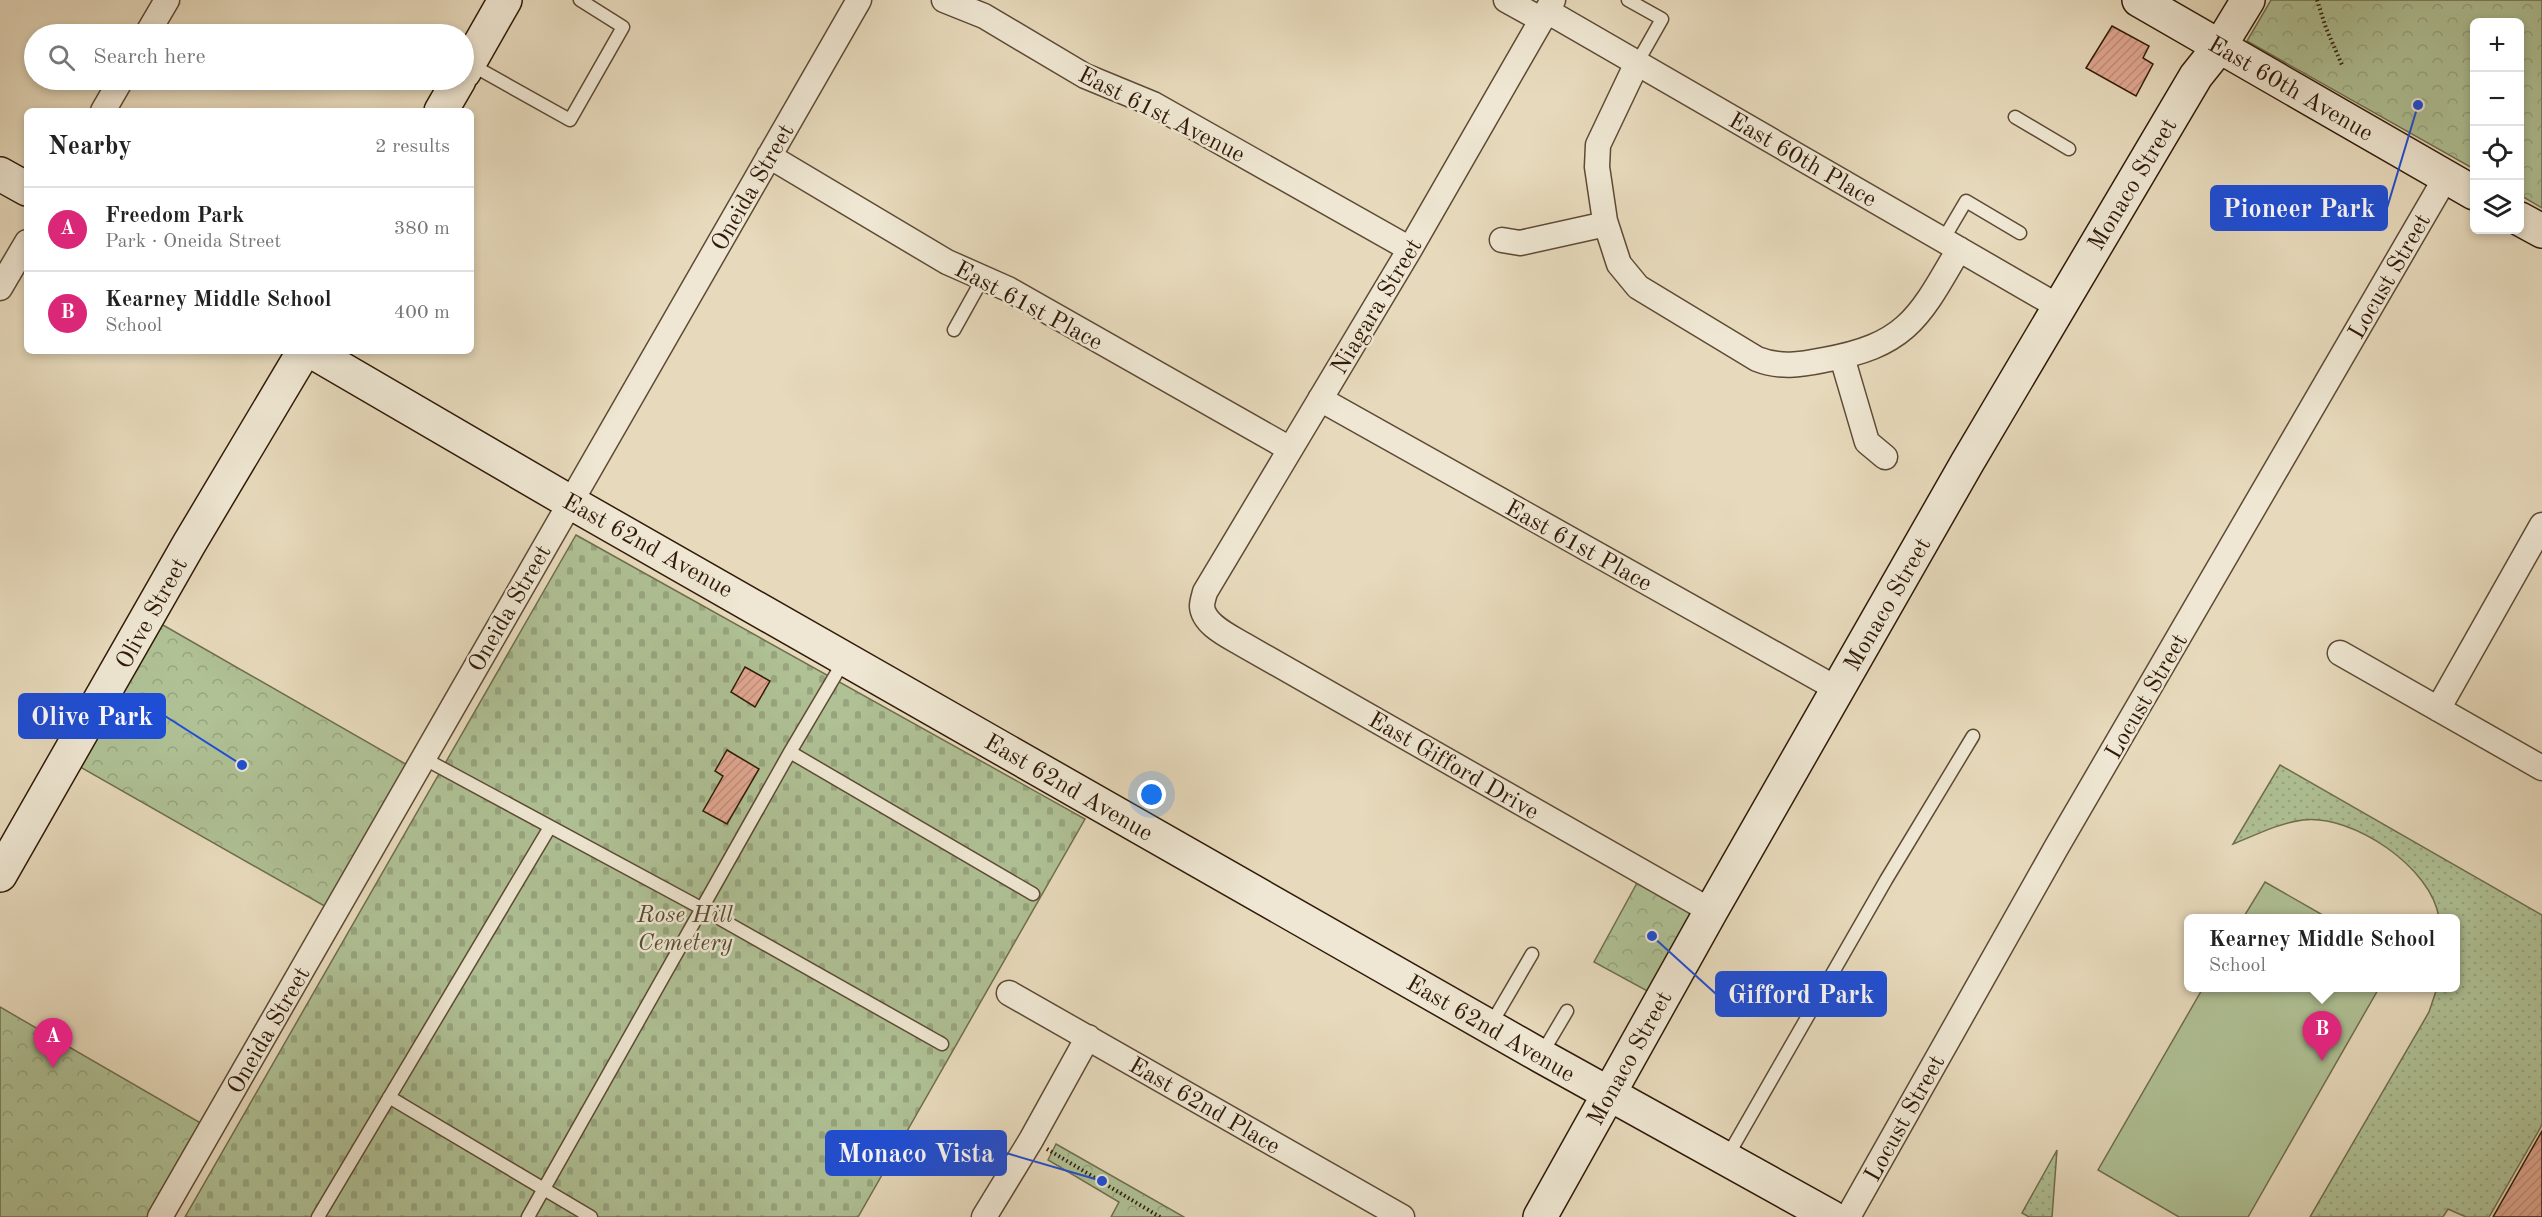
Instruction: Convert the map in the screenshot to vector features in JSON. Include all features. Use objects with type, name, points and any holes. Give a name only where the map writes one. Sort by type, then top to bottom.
[{"type":"street","points":[[153,24],[167,0]]},
{"type":"street","points":[[474,54],[505,0]]},
{"type":"street","name":"Oneida Street","points":[[160,1217],[859,0]]},
{"type":"street","name":"East 61st Avenue","points":[[944,0],[984,16],[1085,76],[1153,104],[1410,249]]},
{"type":"street","name":"East 60th Place","points":[[1506,0],[1547,10],[2059,307]]},
{"type":"street","name":"East 60th Avenue","points":[[2139,0],[2470,190]]},
{"type":"street","name":"Monaco Street","points":[[1540,1217],[1711,911],[2059,307],[2196,76],[2220,46],[2248,0]]},
{"type":"street","name":"Niagara Street","points":[[1204,612],[1202,606],[1205,592],[1410,249],[1547,10]]},
{"type":"street","points":[[1637,63],[1598,145],[1597,166],[1606,224],[1619,264],[1638,287],[1757,359],[1773,365],[1795,366],[1855,355],[1899,334],[1925,307],[1951,244]]},
{"type":"street","points":[[105,108],[115,90]]},
{"type":"street","points":[[443,108],[453,90]]},
{"type":"street","name":"East 61st Place","points":[[770,156],[948,262],[1008,289],[1290,449]]},
{"type":"street","points":[[0,174],[24,187]]},
{"type":"street","name":"Locust Street","points":[[1848,1217],[2056,848],[2446,177]]},
{"type":"street","points":[[2524,221],[2542,231]]},
{"type":"street","points":[[1502,240],[1520,243],[1606,224]]},
{"type":"street","points":[[0,288],[24,247]]},
{"type":"street","name":"Olive Street","points":[[0,876],[104,698],[189,544],[302,354]]},
{"type":"street","name":"East 62nd Avenue","points":[[316,354],[570,502],[1609,1095],[1831,1217]]},
{"type":"street","points":[[1842,357],[1867,442],[1885,457]]},
{"type":"street","name":"East 61st Place","points":[[1320,399],[1839,690]]},
{"type":"street","points":[[2438,709],[2542,525]]},
{"type":"street","name":"East Gifford Drive","points":[[1204,612],[1215,626],[1244,645],[1711,911]]},
{"type":"street","points":[[2340,653],[2542,768]]},
{"type":"street","name":"East 62nd Place","points":[[1009,993],[1402,1217]]},
{"type":"street","points":[[984,1217],[1031,1140],[1088,1037]]},
{"type":"lane","points":[[474,75],[505,84],[570,120],[623,27],[580,0]]},
{"type":"lane","points":[[1628,0],[1662,19],[1637,63]]},
{"type":"lane","points":[[2014,117],[2069,149]]},
{"type":"lane","points":[[1951,244],[1966,201],[2020,233]]},
{"type":"lane","points":[[954,330],[983,278]]},
{"type":"lane","points":[[528,1217],[701,908],[846,658]]},
{"type":"lane","points":[[1726,1159],[1886,880],[1973,736]]},
{"type":"lane","points":[[790,752],[1033,894]]},
{"type":"lane","points":[[423,758],[701,908],[942,1044]]},
{"type":"lane","points":[[318,1217],[550,827]]},
{"type":"lane","points":[[1490,1027],[1532,954]]},
{"type":"lane","points":[[1541,1056],[1567,1011]]},
{"type":"lane","points":[[389,1097],[591,1217]]},
{"type":"path","points":[[2317,0],[2325,28],[2342,65]]},
{"type":"path","points":[[1031,1140],[1160,1217]]},
{"type":"green space","points":[[2271,0],[2542,0],[2542,208],[2524,197],[2524,18],[2470,18],[2470,167],[2247,41]]},
{"type":"green space","name":"Rose Hill Cemetery","points":[[576,535],[1085,819],[858,1217],[185,1217]]},
{"type":"green space","points":[[149,617],[416,770],[335,912],[68,760]]},
{"type":"green space","points":[[2280,765],[2542,915],[2542,1125],[2489,1217],[2466,1217],[2448,1209],[2443,1217],[2310,1217],[2429,1012],[2436,992],[2460,992],[2460,914],[2438,914],[2433,899],[2422,881],[2406,863],[2366,835],[2344,826],[2323,820],[2303,820],[2276,827],[2233,844]]},
{"type":"green space","points":[[1643,872],[1711,911],[1662,999],[1594,962]]},
{"type":"green space","points":[[2265,882],[2321,914],[2245,914]]},
{"type":"green space","points":[[2201,992],[2377,992],[2248,1217],[2179,1217],[2098,1170]]},
{"type":"green space","points":[[0,1007],[211,1129],[160,1217],[0,1217]]},
{"type":"green space","points":[[1056,1144],[1184,1217],[1111,1217],[1119,1202],[1048,1160]]},
{"type":"green space","points":[[2057,1150],[2052,1217],[2029,1217],[2022,1213]]},
{"type":"building","points":[[2112,26],[2149,46],[2143,58],[2153,64],[2136,96],[2086,68]]},
{"type":"building","points":[[745,667],[770,681],[755,707],[731,692]]},
{"type":"building","points":[[727,750],[759,769],[727,824],[703,811],[723,776],[715,771]]},
{"type":"building","points":[[2542,1131],[2542,1217],[2493,1217]]},
{"type":"place","name":"Pioneer Park","points":[[2418,105]]},
{"type":"place","name":"Olive Park","points":[[242,765]]},
{"type":"place","name":"Gifford Park","points":[[1652,936]]},
{"type":"place","name":"Kearney Middle School","points":[[2322,1061]]},
{"type":"place","name":"Freedom Park","points":[[53,1068]]},
{"type":"place","name":"Monaco Vista","points":[[1102,1181]]}]
